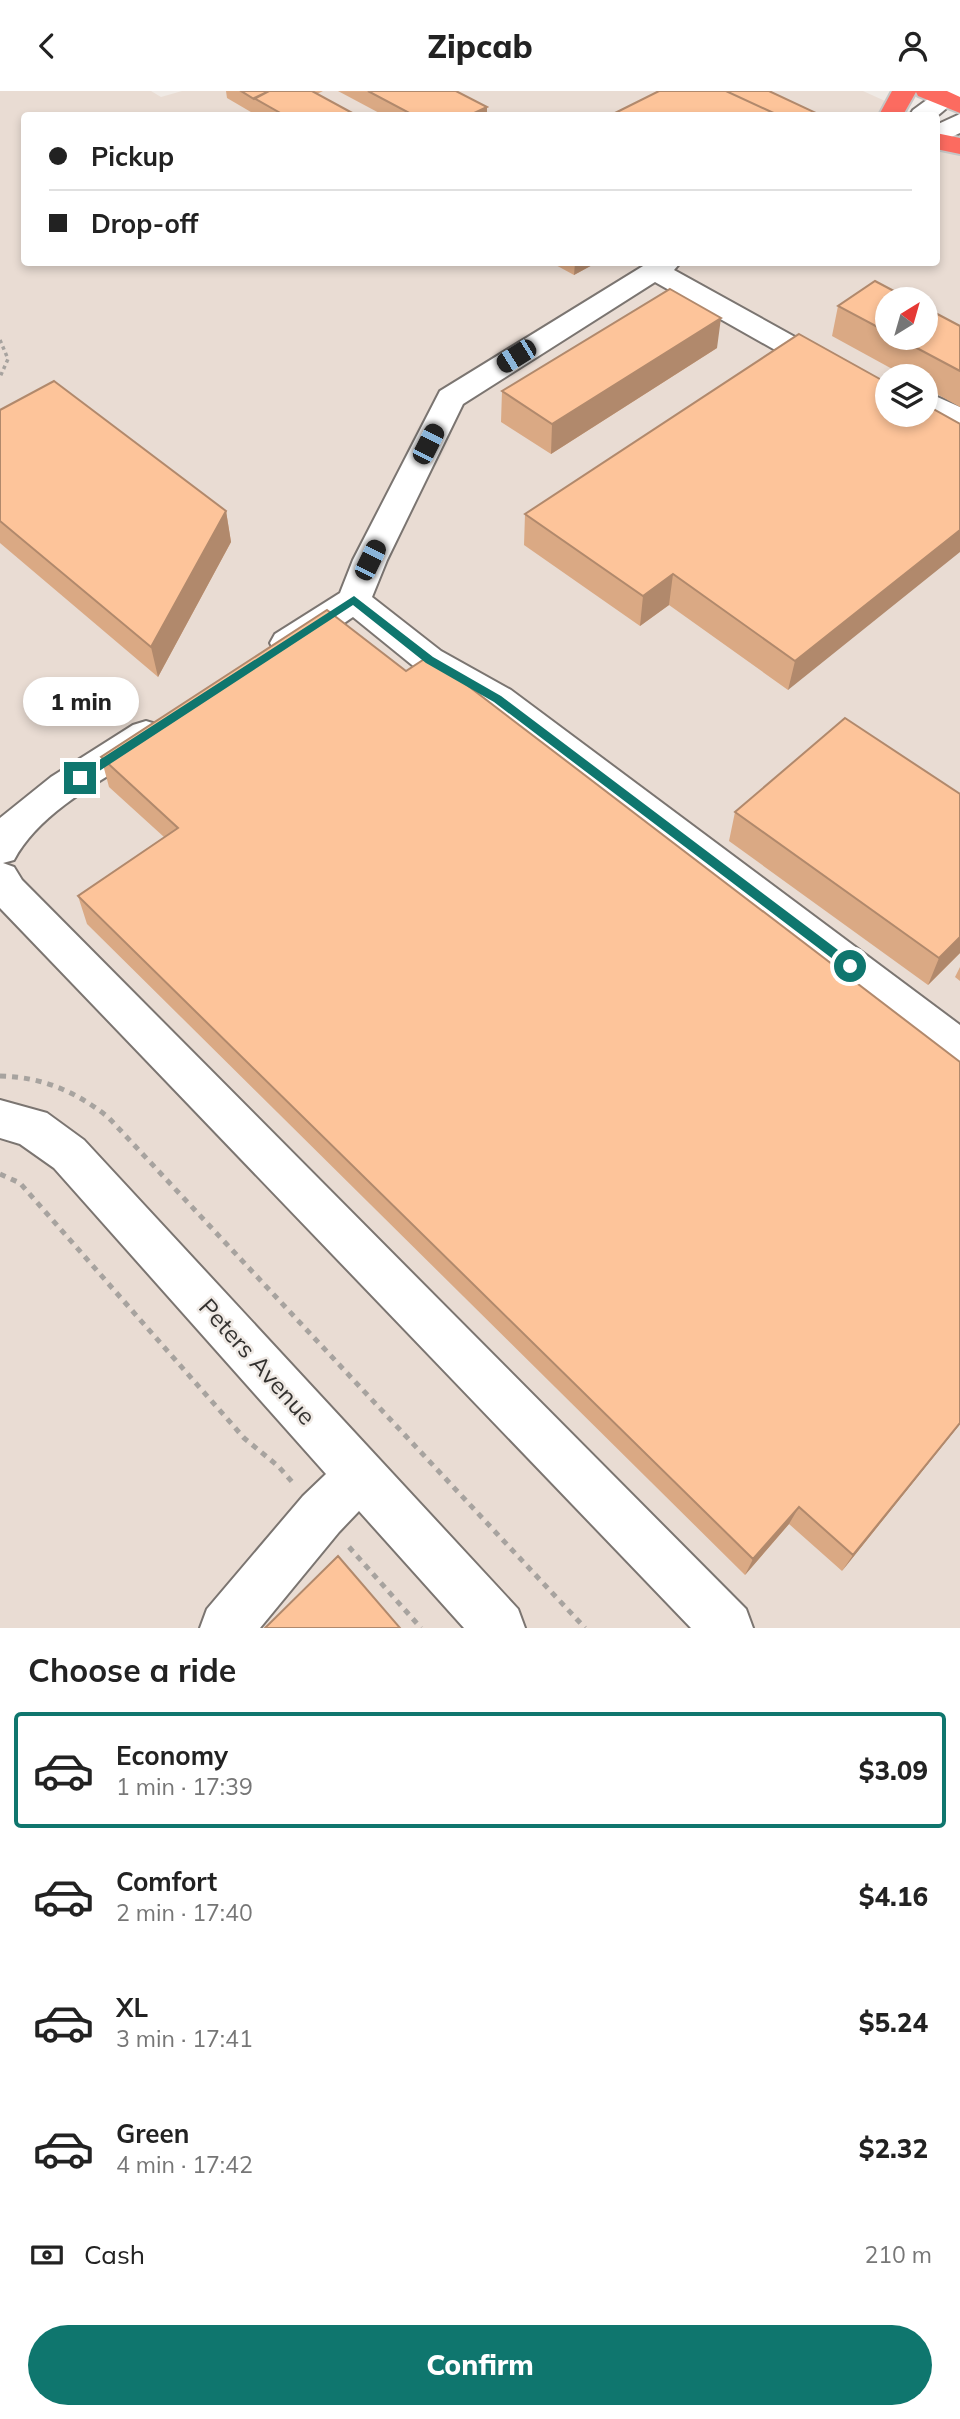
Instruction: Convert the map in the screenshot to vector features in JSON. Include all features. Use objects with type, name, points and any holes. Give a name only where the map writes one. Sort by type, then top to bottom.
[{"type":"highway","points":[[893,112],[904,91]]},
{"type":"highway","points":[[940,142],[960,146]]},
{"type":"street","points":[[926,112],[946,97]]},
{"type":"street","points":[[940,133],[960,122]]},
{"type":"street","points":[[262,659],[354,600],[370,560],[451,398],[664,266]]},
{"type":"street","points":[[668,266],[875,373]]},
{"type":"street","points":[[668,266],[875,393]]},
{"type":"street","points":[[938,408],[960,420]]},
{"type":"street","points":[[935,427],[960,441]]},
{"type":"street","points":[[354,600],[429,660],[498,699],[960,1049]]},
{"type":"street","points":[[0,849],[4,837],[34,808],[171,719]]},
{"type":"street","points":[[0,878],[8,891],[727,1628]]},
{"type":"street","name":"Peters Avenue","points":[[0,1119],[32,1127],[69,1154],[499,1628]]},
{"type":"street","points":[[226,1628],[321,1514],[360,1475]]},
{"type":"path","points":[[0,340],[7,352],[8,361],[0,377]]},
{"type":"path","points":[[0,1076],[53,1083],[83,1096],[108,1117],[585,1628]]},
{"type":"path","points":[[0,1174],[20,1184],[244,1438],[278,1466],[421,1628]]},
{"type":"shaded area","points":[[0,91],[151,91],[161,97],[182,91],[863,91],[909,112],[21,112],[21,266],[940,266],[940,127],[960,136],[960,1628],[0,1628]]},
{"type":"building","points":[[241,91],[269,91],[254,99]]},
{"type":"building","points":[[269,91],[312,91],[350,112],[279,112],[254,98]]},
{"type":"building","points":[[368,91],[456,91],[487,107],[476,112],[407,112]]},
{"type":"building","points":[[659,91],[726,91],[772,112],[617,112]]},
{"type":"building","points":[[726,91],[769,91],[814,112],[772,112]]},
{"type":"building","points":[[875,281],[886,287],[875,287],[875,326],[838,306]]},
{"type":"building","points":[[670,289],[721,318],[552,424],[502,391]]},
{"type":"building","points":[[938,314],[960,326],[960,371],[921,350],[938,350]]},
{"type":"building","points":[[799,334],[875,376],[875,427],[938,427],[938,412],[960,424],[960,530],[795,661],[673,574],[643,596],[525,514]]},
{"type":"building","points":[[54,381],[226,511],[151,647],[0,521],[0,410]]},
{"type":"building","points":[[327,610],[406,671],[429,656],[960,1062],[960,1423],[853,1555],[799,1507],[753,1559],[78,896],[178,828],[101,757]]},
{"type":"building","points":[[845,718],[960,794],[960,937],[939,958],[735,812]]},
{"type":"building","points":[[338,1556],[400,1628],[265,1628]]},
{"type":"route","points":[[80,778],[354,600],[429,660],[498,699],[850,966]]}]
